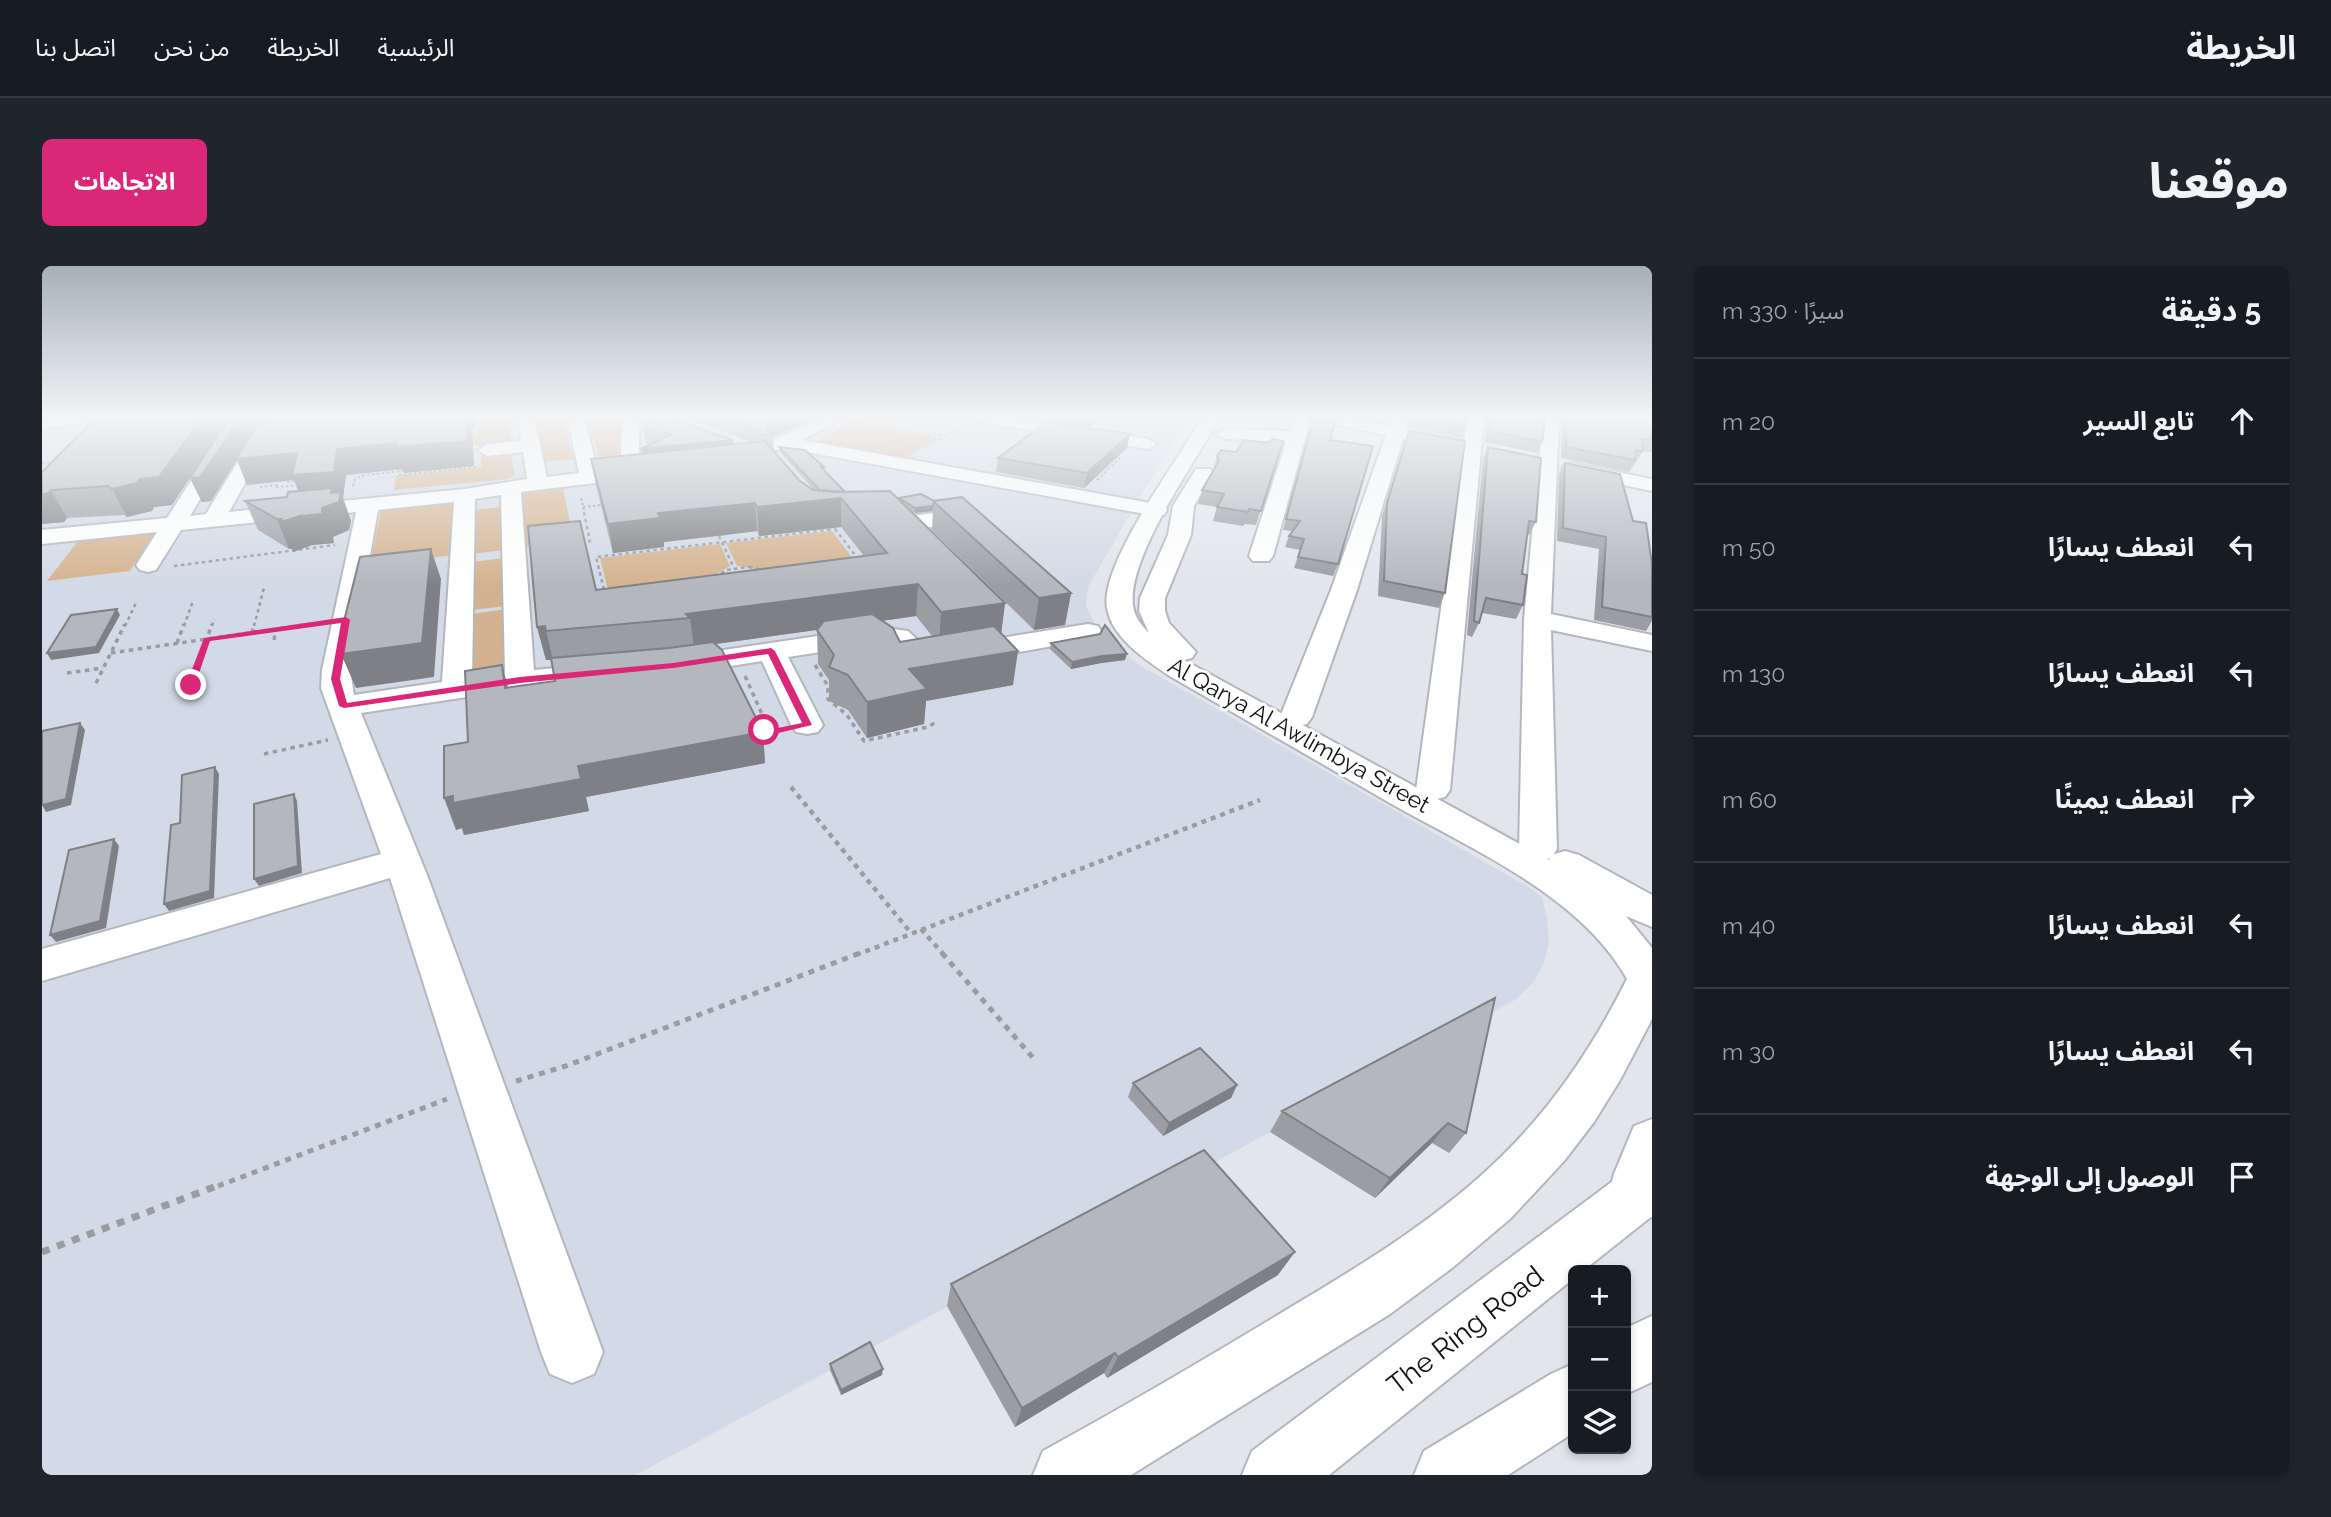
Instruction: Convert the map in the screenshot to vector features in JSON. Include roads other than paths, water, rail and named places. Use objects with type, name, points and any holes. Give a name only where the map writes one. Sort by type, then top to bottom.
[{"type":"main road","points":[[148,565],[180,521],[208,473]]},
{"type":"main road","points":[[216,516],[242,473]]},
{"type":"main road","points":[[536,473],[538,484]]},
{"type":"main road","points":[[583,473],[584,479]]},
{"type":"main road","points":[[216,516],[358,489],[465,495],[511,487],[636,473]]},
{"type":"main road","points":[[900,473],[1156,510]]},
{"type":"main road","points":[[1185,473],[1156,510],[1123,578],[1118,596],[1150,599],[1180,535],[1182,510],[1198,473]]},
{"type":"main road","points":[[1261,556],[1286,473]]},
{"type":"main road","points":[[1296,716],[1344,590],[1382,473]]},
{"type":"main road","points":[[1433,790],[1468,473]]},
{"type":"main road","points":[[1536,473],[1538,849]]},
{"type":"main road","points":[[1596,473],[1652,485]]},
{"type":"main road","points":[[42,537],[216,516],[429,495],[491,485],[511,487]]},
{"type":"main road","points":[[511,487],[520,680]]},
{"type":"main road","points":[[358,489],[363,584],[335,679],[403,861],[572,1352]]},
{"type":"main road","points":[[457,689],[465,495]]},
{"type":"main road","points":[[929,543],[902,517],[959,517]]},
{"type":"main road","points":[[42,528],[180,521]]},
{"type":"main road","points":[[435,567],[515,553]]},
{"type":"main road","name":"Al Qarya Al Awlimbya Street","points":[[1118,596],[1119,607],[1107,630],[1149,649],[1178,669],[1555,880],[1611,926],[1633,952],[1650,982]]},
{"type":"main road","name":"Al Qarya Al Awlimbya Street","points":[[1150,599],[1152,616],[1159,630],[1192,660],[1433,790],[1652,913]]},
{"type":"main road","points":[[1537,620],[1652,643]]},
{"type":"main road","points":[[350,720],[457,689],[520,680],[641,669],[886,634],[898,637],[914,652],[930,657],[949,656],[1017,633],[1107,630]]},
{"type":"main road","points":[[771,651],[807,725]]},
{"type":"main road","points":[[42,965],[403,861]]},
{"type":"main road","points":[[1067,1475],[1181,1411],[1371,1293],[1439,1245],[1498,1195],[1546,1146],[1623,1036],[1650,982]]},
{"type":"main road","points":[[1643,1191],[1640,1174],[1652,1142]]},
{"type":"main road","name":"The Ring Road","points":[[1276,1475],[1643,1191]]},
{"type":"main road","points":[[1631,1360],[1652,1347]]},
{"type":"main road","points":[[1448,1475],[1568,1399]]}]
